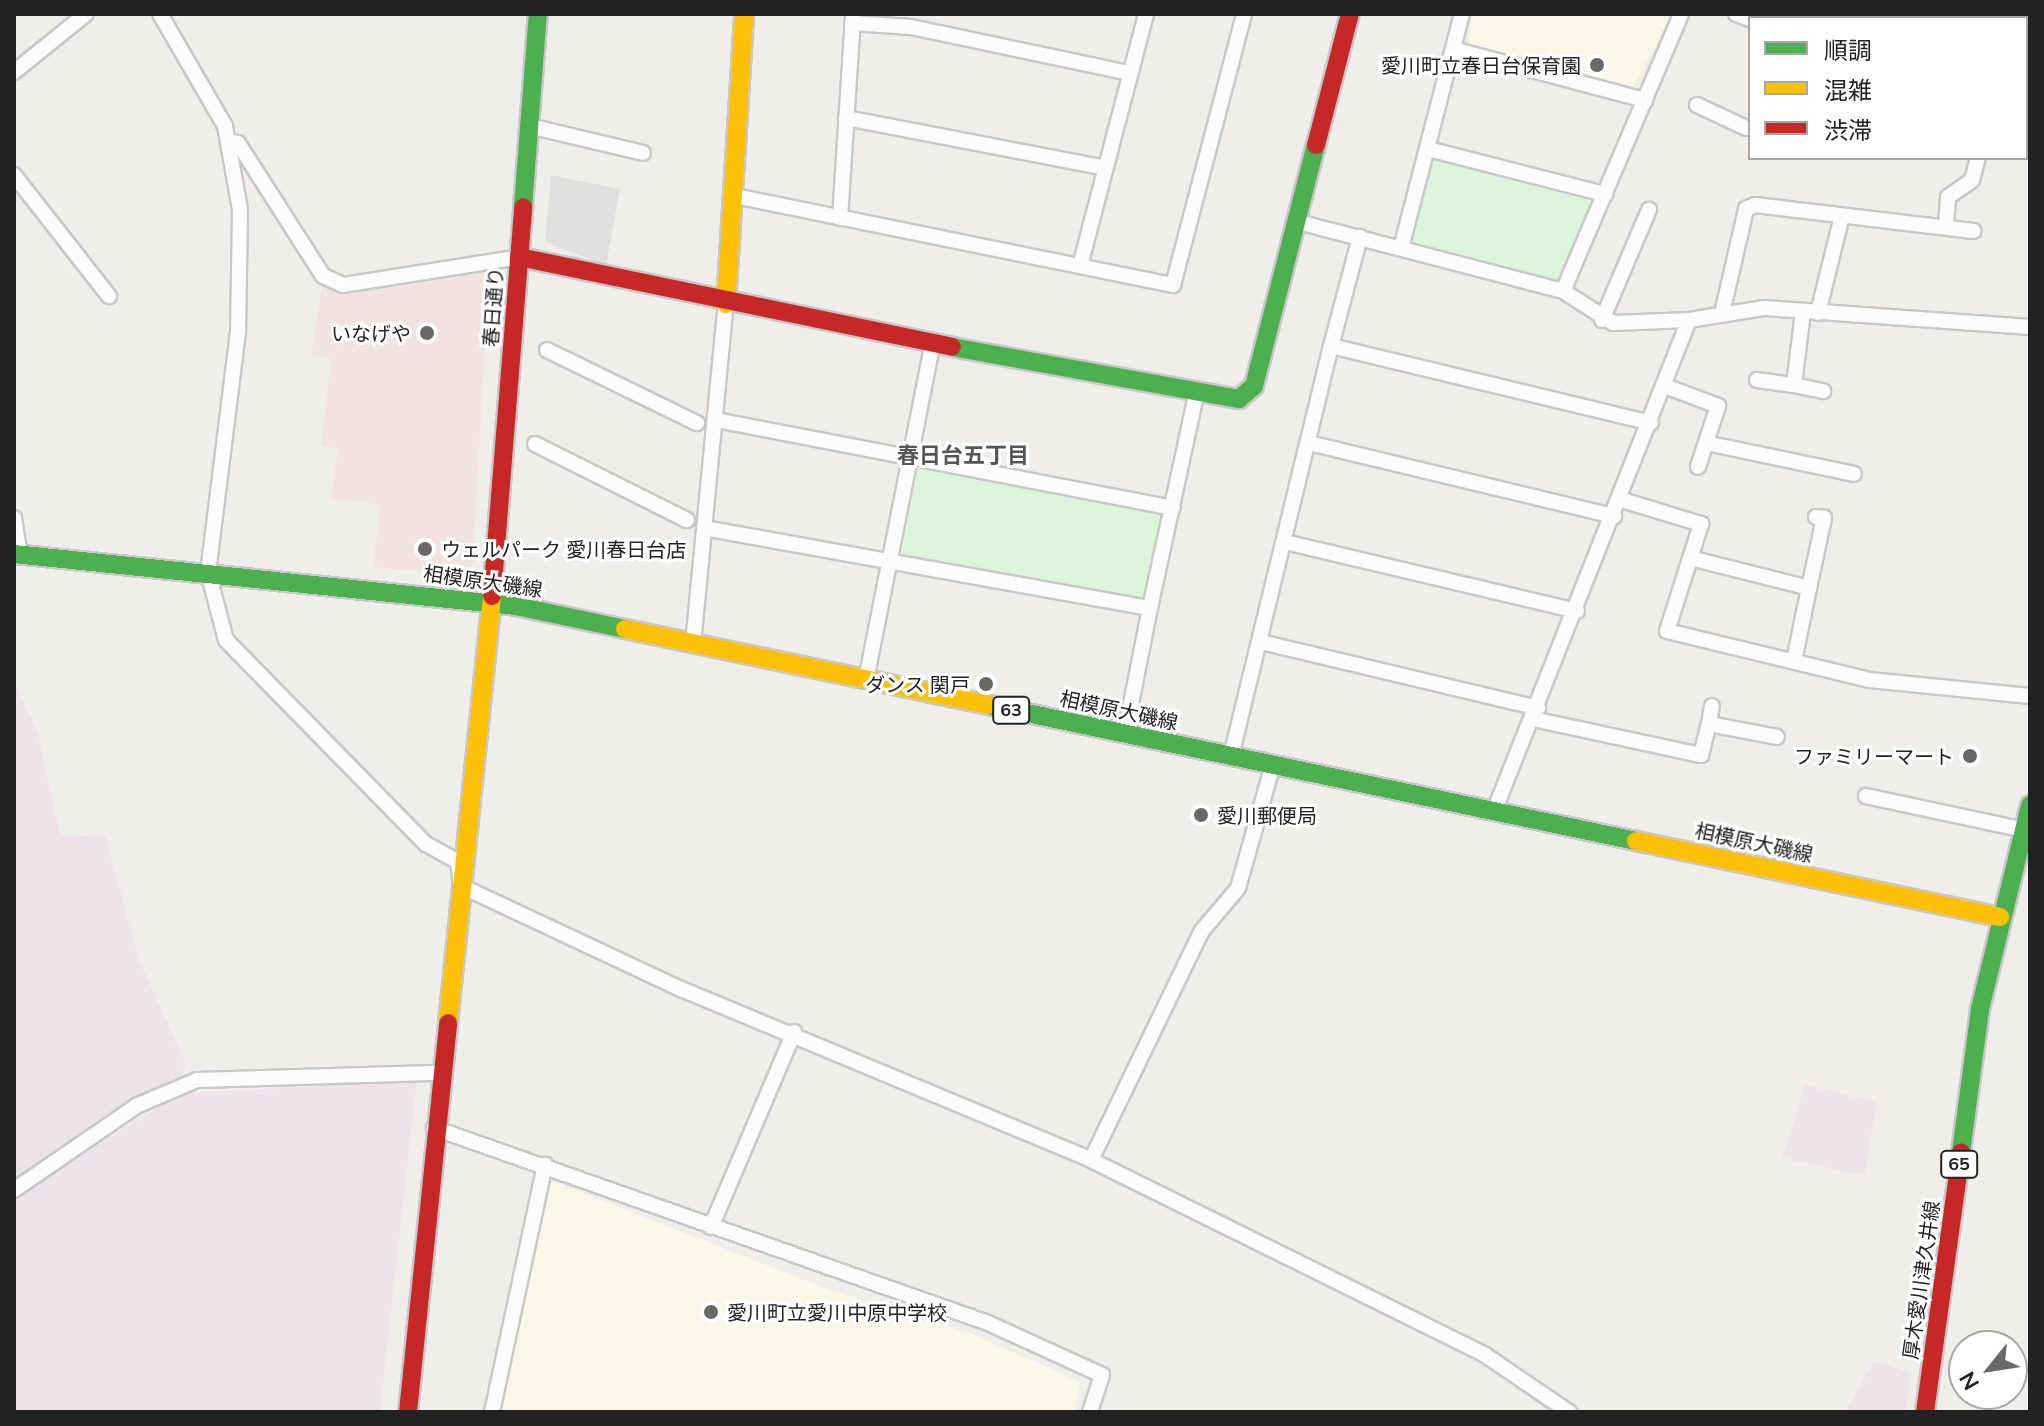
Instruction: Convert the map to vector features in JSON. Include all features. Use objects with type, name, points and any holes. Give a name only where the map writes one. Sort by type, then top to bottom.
[{"type":"street","points":[[14,72],[86,14]]},
{"type":"street","points":[[160,14],[215,102],[229,141],[243,259],[208,572],[226,640],[426,844],[458,862],[461,886],[1091,1160],[1485,1355],[1569,1412]]},
{"type":"street","name":"春日通り","points":[[408,1412],[434,1128],[491,603],[538,14]]},
{"type":"street","points":[[693,644],[735,196],[744,14]]},
{"type":"street","points":[[1080,266],[1146,14]]},
{"type":"street","points":[[735,196],[1173,285],[1244,14]]},
{"type":"street","points":[[229,141],[238,143],[323,276],[343,285],[519,257],[932,346],[1229,401],[1254,386],[1350,14]]},
{"type":"street","points":[[1401,248],[1462,14]]},
{"type":"street","points":[[1563,291],[1681,14]]},
{"type":"street","points":[[840,218],[852,18],[911,27],[1129,73]]},
{"type":"street","points":[[1453,49],[1645,100]]},
{"type":"street","points":[[1697,105],[1746,128]]},
{"type":"street","points":[[846,118],[1105,168]]},
{"type":"street","points":[[529,126],[643,153]]},
{"type":"street","points":[[1428,149],[1605,194]]},
{"type":"street","points":[[1946,226],[1948,197],[1972,180],[1977,160]]},
{"type":"street","points":[[14,175],[109,296]]},
{"type":"street","points":[[1723,309],[1746,209],[1973,231]]},
{"type":"street","points":[[1602,320],[1649,210]]},
{"type":"street","points":[[1794,385],[1811,312],[1842,216]]},
{"type":"street","points":[[1298,222],[1563,291],[1602,320],[1689,320],[1723,309],[2030,327]]},
{"type":"street","points":[[1231,756],[1360,237]]},
{"type":"street","points":[[1495,809],[1622,500],[1689,320]]},
{"type":"street","points":[[866,680],[932,346]]},
{"type":"street","points":[[1331,346],[1651,423]]},
{"type":"street","points":[[547,350],[697,423]]},
{"type":"street","points":[[1757,380],[1823,391]]},
{"type":"street","points":[[1665,386],[1718,406],[1698,467]]},
{"type":"street","points":[[1125,734],[1196,396]]},
{"type":"street","points":[[716,420],[1173,508]]},
{"type":"street","points":[[1309,443],[1614,516]]},
{"type":"street","points":[[1706,443],[1830,462],[1854,474]]},
{"type":"street","points":[[535,444],[687,520]]},
{"type":"street","points":[[1622,500],[1701,524],[1667,631],[1869,680],[2030,696]]},
{"type":"street","points":[[14,518],[17,554]]},
{"type":"street","points":[[1794,661],[1823,518]]},
{"type":"street","points":[[704,528],[1150,608]]},
{"type":"street","points":[[1285,542],[1577,611]]},
{"type":"street","name":"相模原大磯線","points":[[17,554],[491,603],[1495,809],[2000,917]]},
{"type":"street","points":[[1690,558],[1809,588]]},
{"type":"street","points":[[1261,642],[1701,755],[1712,706]]},
{"type":"street","points":[[1709,724],[1777,737]]},
{"type":"street","points":[[1091,1160],[1201,932],[1238,888],[1273,764]]},
{"type":"street","points":[[1866,796],[2024,830]]},
{"type":"street","points":[[2000,917],[2030,805]]},
{"type":"street","name":"厚木愛川津久井線","points":[[1925,1412],[1980,1009],[2000,917]]},
{"type":"street","points":[[711,1227],[794,1032]]},
{"type":"street","points":[[14,1190],[136,1106],[197,1080],[440,1073]]},
{"type":"street","points":[[434,1128],[988,1323],[1102,1375],[1090,1412]]},
{"type":"street","points":[[492,1412],[545,1165]]},
{"type":"shaded area","name":"愛川町立春日台保育園","points":[[1471,14],[1667,14],[1670,19],[1633,87],[1469,45]]},
{"type":"shaded area","points":[[1832,14],[2030,14],[2030,103],[2028,16]]},
{"type":"shaded area","points":[[551,175],[620,189],[606,265],[545,242]]},
{"type":"shaded area","points":[[489,268],[473,565],[459,575],[373,567],[380,505],[331,498],[338,449],[321,445],[331,359],[311,355],[322,286],[336,291]]},
{"type":"shaded area","points":[[14,681],[38,734],[59,829],[64,837],[105,835],[140,962],[186,1064],[181,1076],[14,1178]]},
{"type":"shaded area","points":[[417,1081],[380,1412],[14,1412],[14,1196],[182,1093]]},
{"type":"shaded area","points":[[1805,1085],[1877,1103],[1865,1176],[1782,1158]]},
{"type":"shaded area","name":"愛川町立愛川中原中学校","points":[[554,1182],[830,1290],[972,1334],[1080,1382],[1074,1412],[499,1412],[547,1186]]},
{"type":"shaded area","points":[[1874,1361],[1911,1373],[1906,1412],[1845,1412]]},
{"type":"green space","points":[[1434,159],[1594,202],[1559,285],[1410,243]]},
{"type":"green space","points":[[918,465],[1163,514],[1144,600],[901,560]]},
{"type":"traffic: fast","points":[[523,207],[538,14]]},
{"type":"traffic: fast","points":[[952,347],[1239,399],[1254,386],[1316,145]]},
{"type":"traffic: fast","points":[[14,554],[516,606],[625,629]]},
{"type":"traffic: fast","points":[[989,705],[1636,841]]},
{"type":"traffic: fast","points":[[1961,1152],[1980,1009],[2030,805]]},
{"type":"traffic: slow","points":[[726,304],[744,14]]},
{"type":"traffic: slow","points":[[448,1023],[492,596]]},
{"type":"traffic: slow","points":[[625,629],[989,705]]},
{"type":"traffic: slow","points":[[1636,841],[2000,917]]},
{"type":"traffic: jam","points":[[1316,145],[1350,14]]},
{"type":"traffic: jam","points":[[492,596],[523,207]]},
{"type":"traffic: jam","points":[[519,257],[952,347]]},
{"type":"traffic: jam","points":[[408,1412],[448,1023]]},
{"type":"traffic: jam","points":[[1925,1412],[1961,1152]]},
{"type":"place","name":"愛川町立春日台保育園","points":[[1597,65]]},
{"type":"place","name":"いなげや","points":[[427,333]]},
{"type":"place","name":"ウェルパーク 愛川春日台店","points":[[425,549]]},
{"type":"place","name":"ダンス 関戸","points":[[986,684]]},
{"type":"place","name":"ファミリーマート","points":[[1970,756]]},
{"type":"place","name":"愛川郵便局","points":[[1201,815]]},
{"type":"place","name":"愛川町立愛川中原中学校","points":[[711,1312]]},
{"type":"district","name":"春日台五丁目","points":[[963,456]]}]
